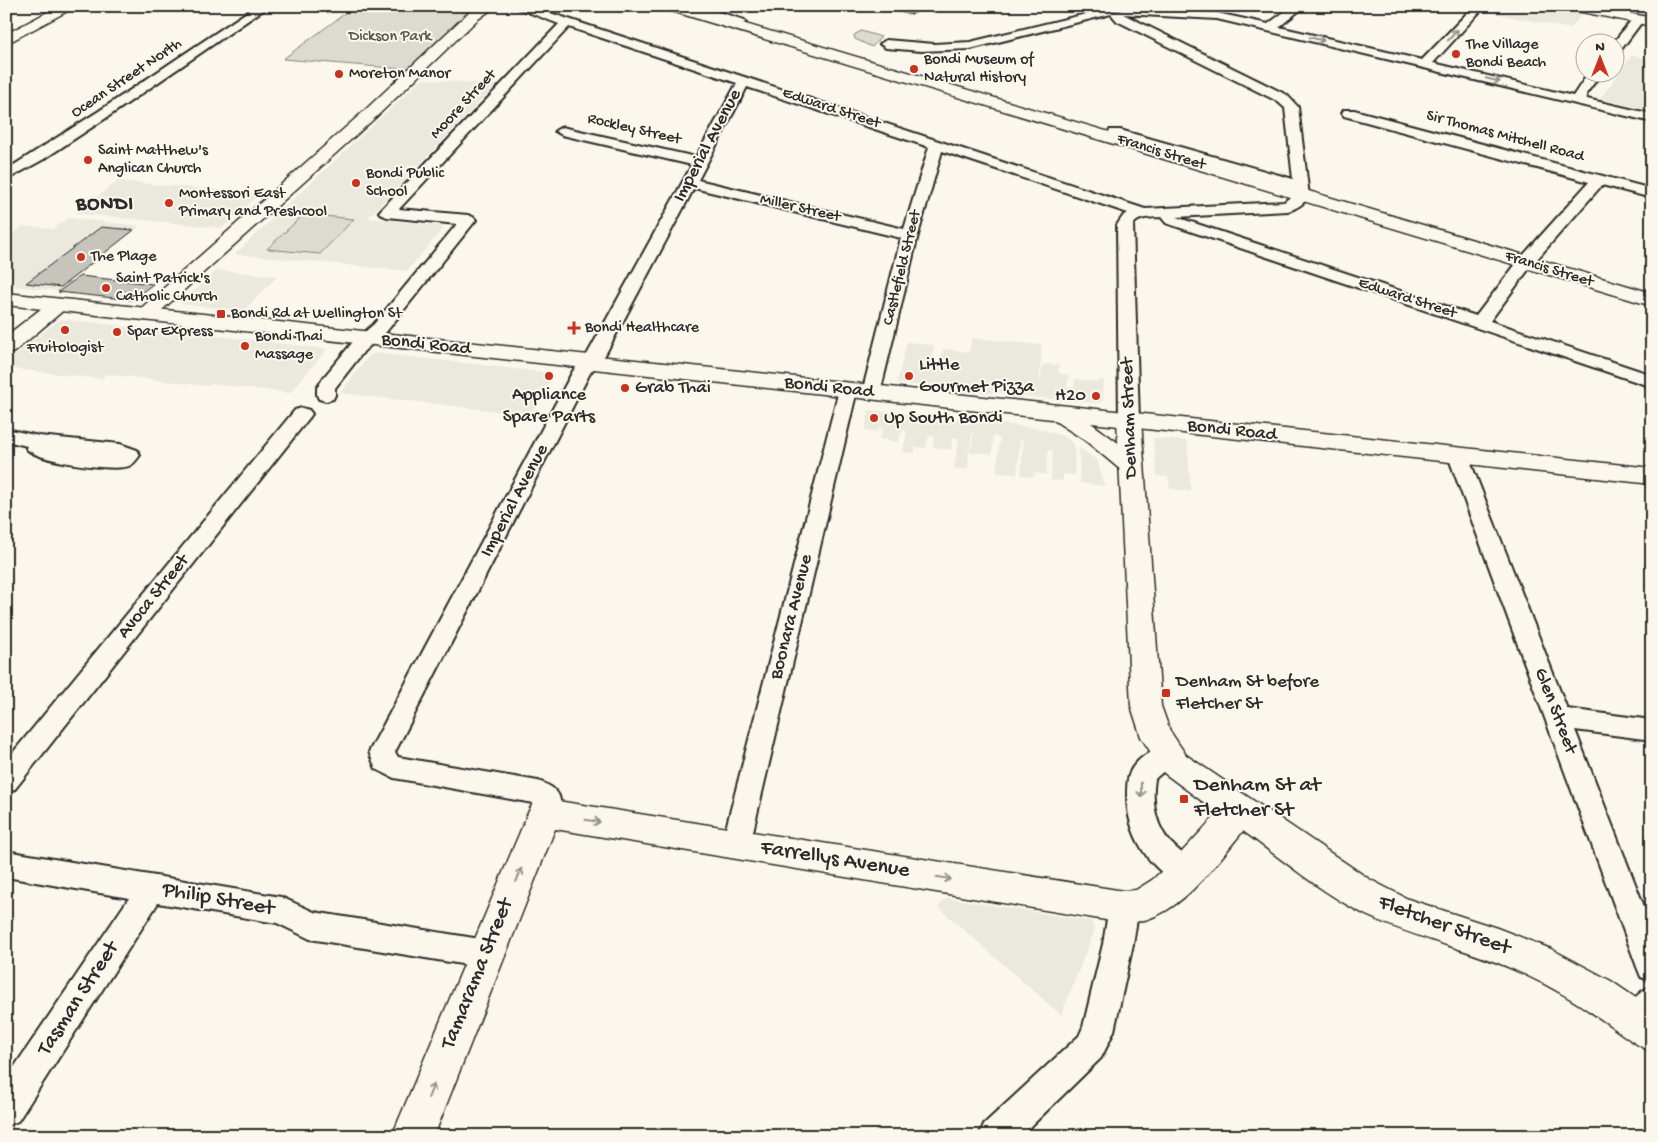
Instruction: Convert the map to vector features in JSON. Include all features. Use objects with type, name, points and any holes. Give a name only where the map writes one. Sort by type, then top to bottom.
[{"type":"street","points":[[6,40],[70,6]]},
{"type":"street","name":"Ocean Street North","points":[[6,176],[160,78],[264,6]]},
{"type":"street","points":[[146,314],[368,115],[472,17],[489,6]]},
{"type":"street","name":"Edward Street","points":[[517,6],[1145,214]]},
{"type":"street","name":"Francis Street","points":[[670,6],[1306,194]]},
{"type":"street","points":[[687,6],[740,22]]},
{"type":"street","points":[[890,6],[910,10],[924,6]]},
{"type":"street","points":[[1270,28],[1300,6]]},
{"type":"street","points":[[1425,64],[1480,6]]},
{"type":"street","points":[[1572,6],[1645,21]]},
{"type":"street","points":[[1112,10],[1121,19],[1282,98],[1292,107],[1306,194]]},
{"type":"street","points":[[886,44],[952,46],[980,44],[1086,15],[1112,10],[1210,14],[1652,118]]},
{"type":"street","points":[[1626,39],[1645,21]]},
{"type":"street","name":"Moore Street","points":[[369,338],[380,328],[468,220],[387,212],[566,23]]},
{"type":"street","name":"Imperial Avenue","points":[[545,813],[549,803],[548,799],[545,795],[538,792],[394,767],[387,765],[383,759],[382,752],[582,371],[596,355],[744,80]]},
{"type":"street","points":[[1582,102],[1579,94],[1588,82]]},
{"type":"street","name":"Sir Thomas Mitchell Road","points":[[1349,113],[1652,194]]},
{"type":"street","name":"Rockley Street","points":[[562,131],[699,162]]},
{"type":"street","name":"Francis Street","points":[[1115,132],[1525,263],[1652,300]]},
{"type":"street","name":"Castlefield Street","points":[[871,393],[910,235],[937,144]]},
{"type":"street","points":[[1480,323],[1525,263],[1599,180]]},
{"type":"street","name":"Miller Street","points":[[689,182],[910,235]]},
{"type":"street","name":"Denham Street","points":[[1240,811],[1176,764],[1168,755],[1154,731],[1146,706],[1129,420],[1125,225],[1132,216],[1145,214],[1302,208],[1306,194]]},
{"type":"street","name":"Edward Street","points":[[1165,213],[1171,220],[1652,381]]},
{"type":"street","name":"Bondi Road","points":[[6,299],[1652,476]]},
{"type":"street","points":[[6,347],[58,304]]},
{"type":"street","points":[[326,395],[326,388],[331,381],[358,346],[369,338]]},
{"type":"street","name":"Boonara Avenue","points":[[736,844],[848,390]]},
{"type":"street","points":[[1054,411],[1095,436],[1131,465]]},
{"type":"street","name":"Avoca Street","points":[[6,781],[302,414]]},
{"type":"street","points":[[6,435],[39,442]]},
{"type":"street","name":"Glen Street","points":[[1458,456],[1652,967]]},
{"type":"street","points":[[1557,718],[1652,730]]},
{"type":"street","points":[[1168,755],[1153,763],[1142,775],[1141,806],[1152,842],[1184,872]]},
{"type":"street","name":"Farrellys Avenue","points":[[545,813],[1124,907],[1138,907],[1168,890],[1240,811]]},
{"type":"street","name":"Fletcher Street","points":[[1240,811],[1374,901],[1419,920],[1497,945],[1527,957],[1647,1019]]},
{"type":"street","name":"Tamarama Street","points":[[413,1136],[545,813]]},
{"type":"street","name":"Philip Street","points":[[6,864],[281,910],[310,925],[486,954]]},
{"type":"street","name":"Tasman Street","points":[[6,1109],[151,889]]},
{"type":"street","points":[[996,1136],[1090,1047],[1098,1031],[1118,944],[1124,907]]},
{"type":"shaded area","points":[[1495,6],[1548,6],[1583,13],[1570,29],[1489,12]]},
{"type":"shaded area","points":[[1594,6],[1652,6],[1652,18]]},
{"type":"shaded area","points":[[1632,55],[1652,60],[1652,111],[1600,99],[1612,82],[1626,82],[1626,63]]},
{"type":"shaded area","name":"Bondi Public School","points":[[422,79],[496,85],[368,218],[441,226],[443,229],[407,271],[235,254]]},
{"type":"shaded area","name":"Montessori East Primary and Preshcool","points":[[118,181],[260,194],[222,228],[75,213]]},
{"type":"shaded area","points":[[68,218],[140,226],[59,291],[6,285],[6,235],[10,236],[23,226],[53,229]]},
{"type":"shaded area","points":[[217,270],[278,276],[243,311],[181,304]]},
{"type":"shaded area","points":[[60,319],[327,349],[290,393],[106,374],[101,379],[6,368],[6,363]]},
{"type":"shaded area","points":[[972,338],[1042,345],[1039,389],[1043,364],[1059,365],[1058,373],[1069,375],[1067,387],[1074,388],[1075,379],[1096,382],[1104,380],[1103,400],[1100,403],[993,392],[994,385],[992,394],[897,383],[907,342],[934,345],[930,370],[938,371],[943,349],[969,352]]},
{"type":"shaded area","points":[[376,353],[551,373],[553,376],[531,415],[340,393],[369,356]]},
{"type":"shaded area","points":[[869,410],[1037,428],[1063,436],[1074,444],[1075,475],[1063,474],[1063,481],[1051,480],[1053,450],[1048,450],[1046,475],[1035,473],[1036,456],[1034,477],[1021,475],[1023,441],[1020,440],[1017,475],[996,472],[1000,438],[993,436],[992,454],[970,452],[974,434],[972,433],[967,470],[954,468],[959,438],[953,437],[951,450],[933,447],[934,436],[929,436],[926,448],[915,447],[915,453],[903,452],[907,431],[902,430],[898,442],[879,439],[883,429],[878,428],[877,432],[865,430]]},
{"type":"shaded area","points":[[1153,438],[1187,441],[1191,491],[1170,489],[1168,477],[1157,476]]},
{"type":"shaded area","points":[[1079,448],[1097,460],[1105,486],[1080,483]]},
{"type":"shaded area","points":[[947,898],[1091,921],[1095,929],[1061,1015],[938,907]]},
{"type":"green space","name":"Dickson Park","points":[[355,6],[489,6],[421,66],[403,69],[283,59]]},
{"type":"green space","points":[[861,31],[881,37],[872,47],[855,39],[854,35]]},
{"type":"green space","points":[[304,214],[354,219],[320,254],[267,249]]},
{"type":"building","name":"The Plage","points":[[101,227],[134,230],[61,287],[26,283]]},
{"type":"building","name":"Saint Patrick's Catholic Church","points":[[80,276],[153,284],[132,300],[58,292]]},
{"type":"place","name":"The Village Bondi Beach","points":[[1456,54]]},
{"type":"place","name":"Bondi Museum of Natural History","points":[[914,69]]},
{"type":"place","name":"Moreton Manor","points":[[339,74]]},
{"type":"place","name":"Saint Matthew's Anglican Church","points":[[88,160]]},
{"type":"place","name":"Bondi Public School","points":[[356,183]]},
{"type":"place","name":"Montessori East Primary and Preshcool","points":[[169,203]]},
{"type":"place","name":"The Plage","points":[[81,257]]},
{"type":"place","name":"Saint Patrick's Catholic Church","points":[[106,288]]},
{"type":"place","name":"Bondi Rd at Wellington St","points":[[221,314]]},
{"type":"place","name":"Bondi Healthcare","points":[[574,328]]},
{"type":"place","name":"Fruitologist","points":[[65,330]]},
{"type":"place","name":"Spar Express","points":[[117,332]]},
{"type":"place","name":"Bondi Thai Massage","points":[[245,346]]},
{"type":"place","name":"Appliance Spare Parts","points":[[549,376]]},
{"type":"place","name":"Little Gourmet Pizza","points":[[909,376]]},
{"type":"place","name":"Grab Thai","points":[[625,388]]},
{"type":"place","name":"H20","points":[[1096,396]]},
{"type":"place","name":"Up South Bondi","points":[[874,418]]},
{"type":"place","name":"Denham St before Fletcher St","points":[[1166,693]]},
{"type":"place","name":"Denham St at Fletcher St","points":[[1184,799]]},
{"type":"district","name":"BONDI","points":[[105,205]]}]
